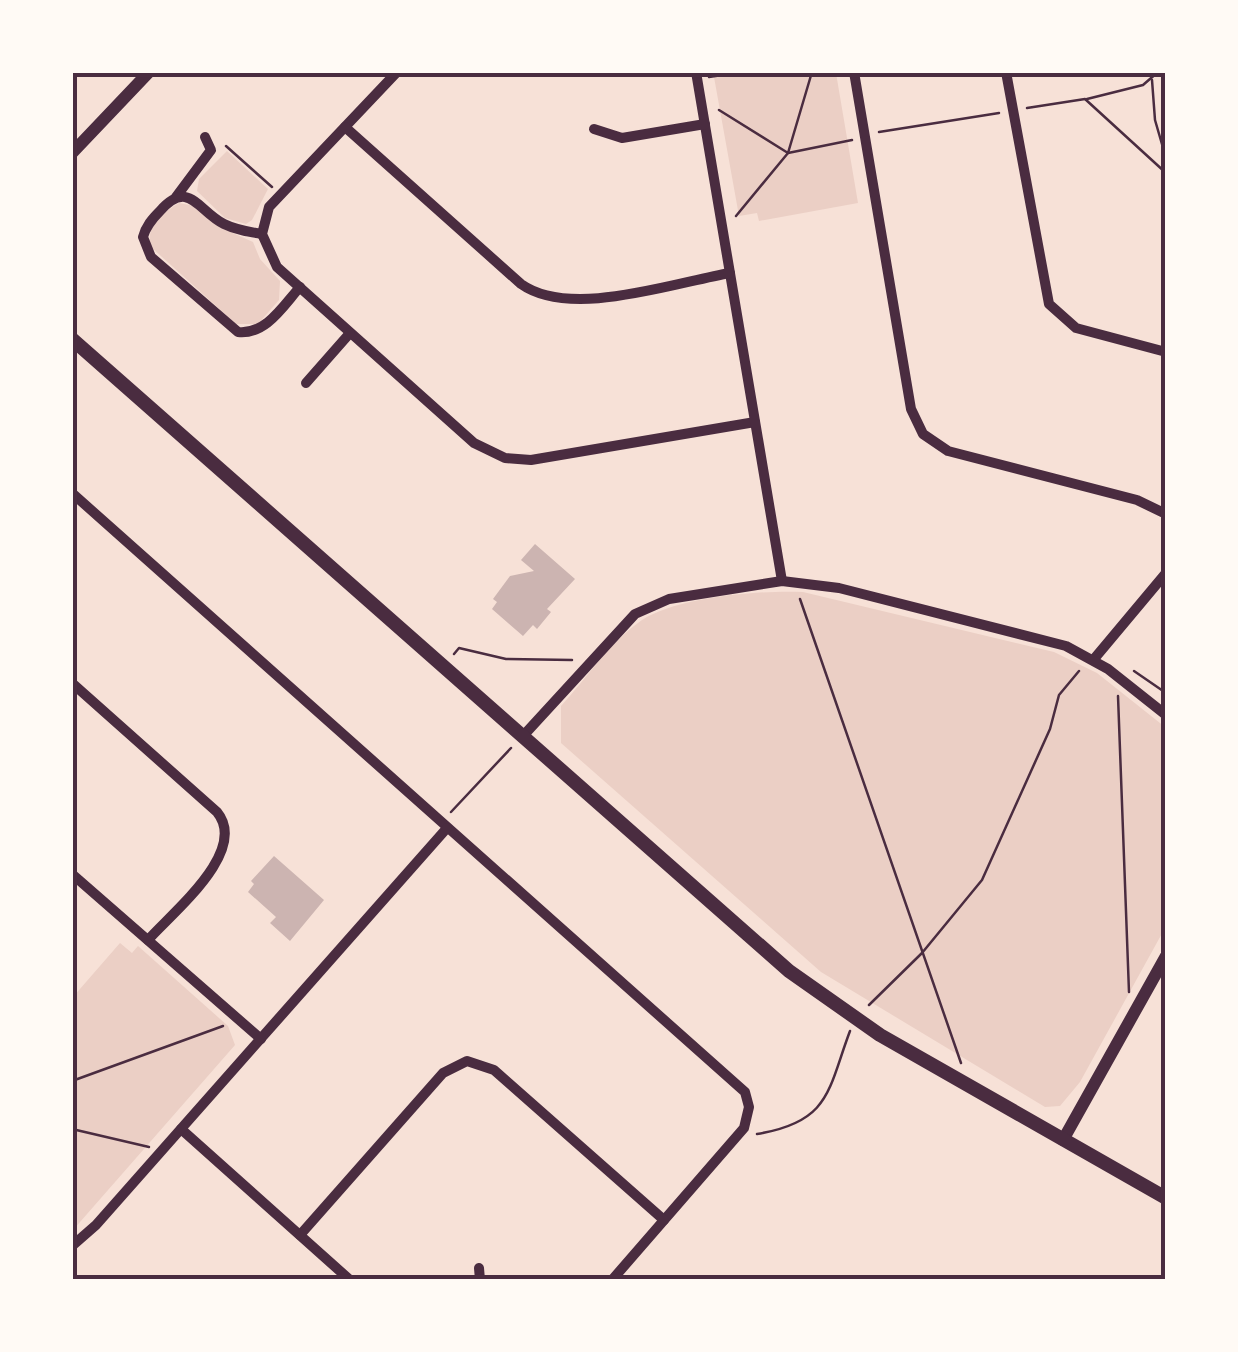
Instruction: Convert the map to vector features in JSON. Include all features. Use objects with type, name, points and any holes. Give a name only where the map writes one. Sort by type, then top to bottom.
[{"type":"main road","points":[[72,339],[757,945],[854,1019],[1166,1198]]},
{"type":"street","points":[[72,153],[149,72]]},
{"type":"street","points":[[397,72],[269,207],[262,234],[271,260],[474,444],[505,458],[531,460],[755,422]]},
{"type":"street","points":[[854,72],[911,410],[923,434],[948,451],[1137,500],[1166,514]]},
{"type":"street","points":[[1006,72],[1049,304],[1076,328],[1166,352]]},
{"type":"street","points":[[696,76],[782,582]]},
{"type":"street","points":[[594,129],[622,138],[704,120]]},
{"type":"street","points":[[345,127],[521,284],[539,295],[582,300],[730,273]]},
{"type":"street","points":[[205,137],[212,150],[209,159],[147,225],[145,248],[233,329],[258,330],[300,287]]},
{"type":"street","points":[[176,198],[192,198],[225,225],[262,234]]},
{"type":"street","points":[[306,383],[350,332]]},
{"type":"street","points":[[72,493],[740,1086],[749,1107],[746,1123],[612,1280]]},
{"type":"street","points":[[1094,659],[1166,573]]},
{"type":"street","points":[[523,736],[626,621],[657,602],[782,582],[800,582],[1052,641],[1094,659],[1166,715]]},
{"type":"street","points":[[72,684],[217,812],[225,825],[227,840],[218,860],[148,940]]},
{"type":"street","points":[[72,1246],[261,1039],[444,825]]},
{"type":"street","points":[[72,874],[261,1039]]},
{"type":"street","points":[[1063,1140],[1166,956]]},
{"type":"street","points":[[300,1235],[443,1072],[467,1061],[494,1070],[664,1220]]},
{"type":"street","points":[[181,1129],[350,1280]]},
{"type":"path","points":[[696,76],[742,72]]},
{"type":"path","points":[[722,224],[738,214],[788,153],[812,72]]},
{"type":"path","points":[[704,120],[722,109],[788,153],[1122,93],[1152,80],[1158,72]]},
{"type":"path","points":[[1152,80],[1155,120],[1166,158]]},
{"type":"path","points":[[1085,99],[1166,172]]},
{"type":"path","points":[[205,137],[231,149],[281,194]]},
{"type":"path","points":[[800,582],[804,610],[958,1049],[965,1084]]},
{"type":"path","points":[[443,665],[459,648],[506,659],[588,662]]},
{"type":"path","points":[[746,1123],[748,1135],[781,1130],[825,1102],[838,1076],[854,1019],[922,953],[982,880],[1043,746],[1059,695],[1075,674],[1094,659]]},
{"type":"path","points":[[1122,679],[1118,690],[1126,988],[1138,1006]]},
{"type":"path","points":[[444,825],[523,736]]},
{"type":"path","points":[[72,1082],[149,1056],[237,1018]]},
{"type":"path","points":[[72,1128],[150,1148],[158,1155]]},
{"type":"shaded area","points":[[741,72],[836,73],[858,203],[759,221],[757,213],[739,216],[714,77]]},
{"type":"shaded area","points":[[227,151],[268,189],[246,224],[225,218],[197,191],[199,179]]},
{"type":"shaded area","points":[[179,203],[195,206],[217,226],[253,242],[260,259],[280,281],[279,300],[258,324],[236,324],[151,247],[153,227]]},
{"type":"shaded area","points":[[765,592],[803,592],[1054,652],[1097,673],[1165,727],[1165,928],[1080,1082],[1060,1106],[1045,1107],[821,972],[561,743],[561,706],[609,649],[642,620],[697,601]]},
{"type":"shaded area","points":[[120,943],[132,953],[138,946],[228,1026],[235,1045],[73,1230],[73,997]]},
{"type":"building","points":[[535,544],[575,579],[547,609],[551,612],[537,629],[533,625],[523,636],[492,609],[497,602],[493,599],[510,576],[534,571],[521,560]]},
{"type":"building","points":[[274,856],[324,900],[290,941],[270,923],[276,917],[248,892],[254,884],[251,881]]}]
